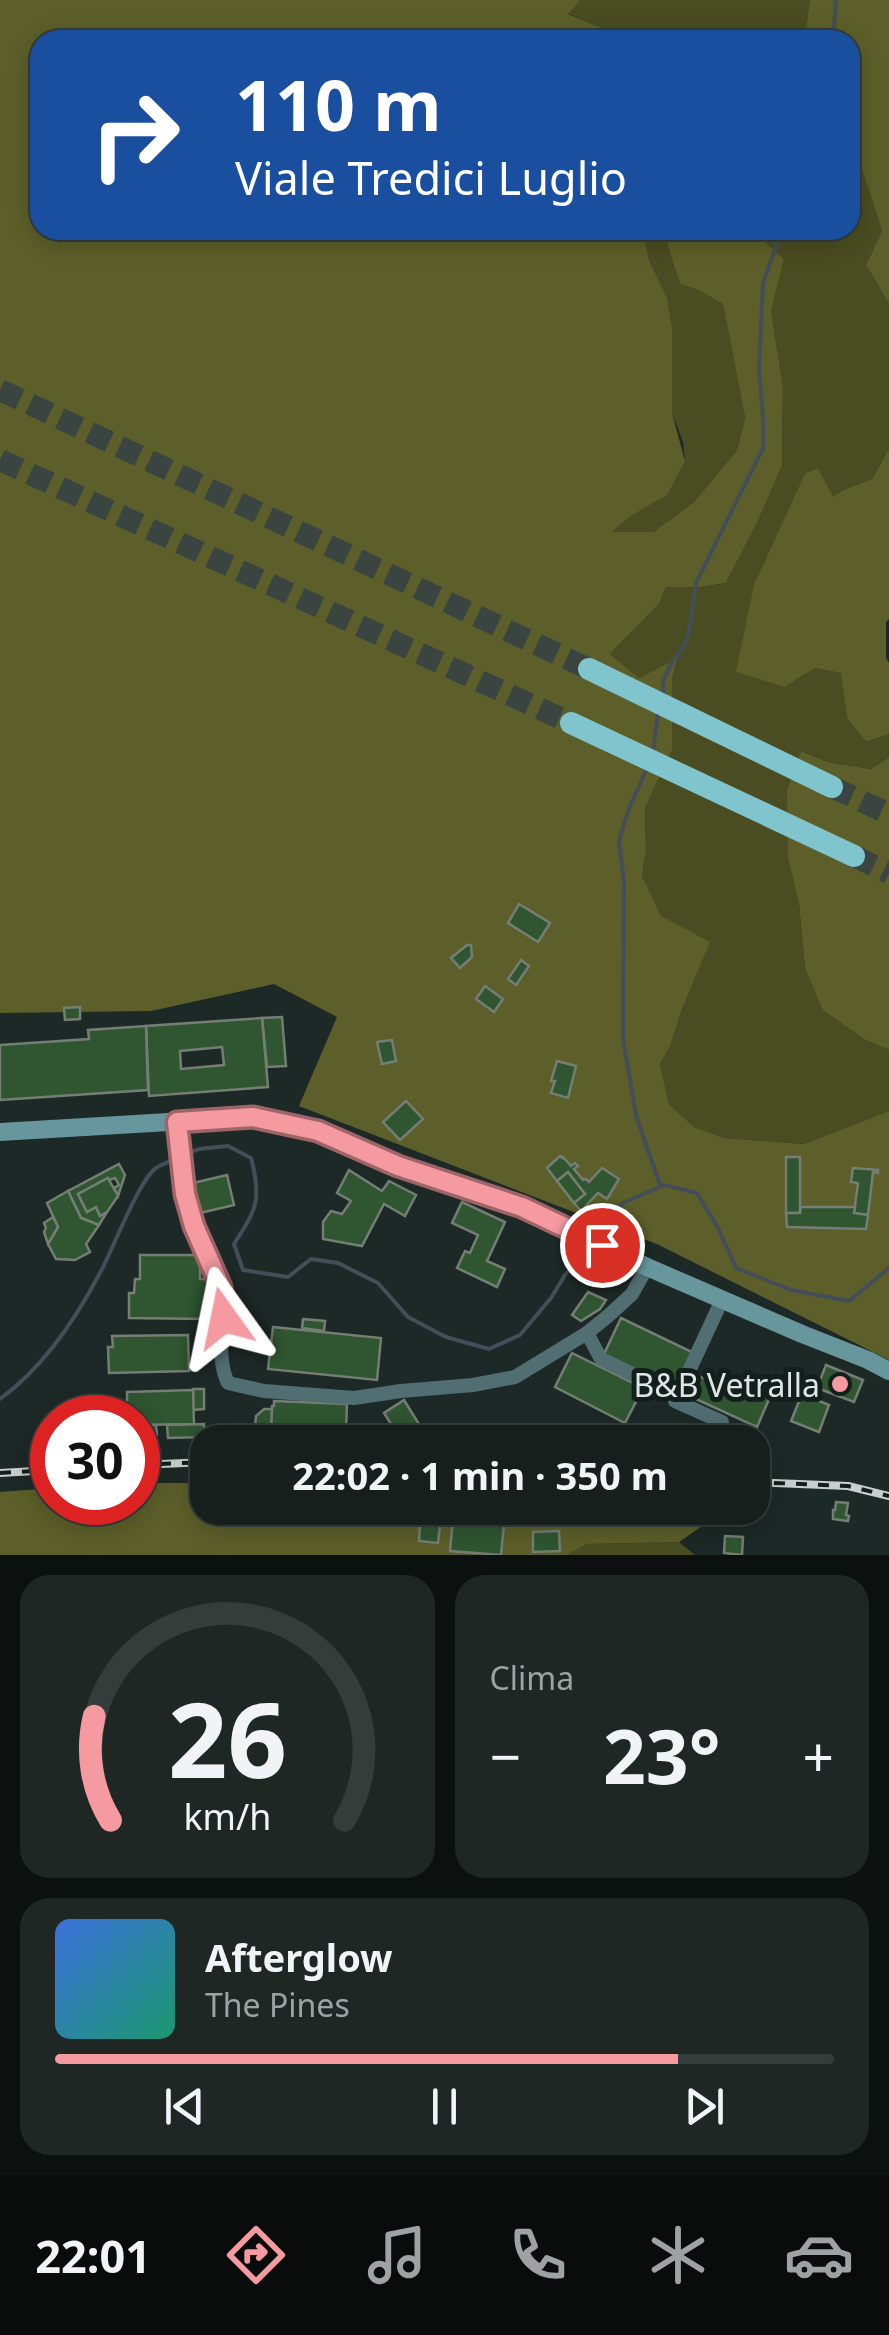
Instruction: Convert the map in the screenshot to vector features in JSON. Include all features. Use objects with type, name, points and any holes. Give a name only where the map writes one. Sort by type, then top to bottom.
[{"type":"highway","points":[[599,674],[832,787]]},
{"type":"highway","points":[[581,728],[854,856]]},
{"type":"main road","points":[[0,1132],[253,1117],[318,1131],[398,1166],[522,1207],[647,1267],[889,1371]]},
{"type":"street","points":[[177,1122],[185,1194],[194,1226],[221,1287],[221,1370],[228,1383],[264,1391],[354,1398],[515,1378],[587,1332],[632,1294],[647,1267]]},
{"type":"street","points":[[722,1300],[675,1401],[722,1422]]},
{"type":"street","points":[[587,1332],[601,1359],[677,1396]]},
{"type":"green space","points":[[0,0],[580,0],[568,14],[607,30],[30,30],[30,240],[645,240],[649,260],[667,297],[672,327],[672,413],[685,461],[667,495],[611,532],[653,532],[694,502],[737,450],[745,418],[723,304],[680,284],[667,240],[765,240],[784,259],[771,311],[783,386],[782,466],[757,523],[726,583],[666,587],[659,604],[610,654],[639,678],[678,658],[672,679],[672,750],[645,808],[642,876],[661,916],[710,942],[660,1064],[669,1104],[694,1127],[724,1138],[804,1144],[889,1111],[889,1360],[659,1245],[299,1106],[337,1017],[274,984],[151,1011],[0,1013]]},
{"type":"green space","points":[[580,0],[810,0],[806,30],[606,30],[567,13]]},
{"type":"green space","points":[[810,0],[889,0],[889,304],[866,265],[882,231],[860,162],[860,30],[806,30]]},
{"type":"green space","points":[[860,162],[882,231],[866,265],[889,304],[889,448],[872,479],[845,489],[785,687],[815,668],[842,673],[847,718],[866,742],[889,734],[889,757],[871,769],[828,762],[801,751],[788,858],[799,904],[805,968],[866,1040],[889,1050],[889,1111],[805,1144],[724,1138],[694,1127],[669,1104],[660,1064],[670,1047],[683,1006],[660,916],[642,876],[645,808],[672,750],[672,679],[678,659],[639,678],[610,654],[659,604],[666,587],[726,583],[782,466],[783,386],[771,311],[784,259],[765,242],[860,240]]},
{"type":"green space","points":[[645,240],[667,240],[680,284],[723,304],[745,418],[737,450],[694,502],[653,532],[609,532],[632,515],[685,461],[683,442],[672,413],[672,327],[667,297],[649,260]]},
{"type":"green space","points":[[889,448],[889,734],[866,742],[847,718],[841,673],[815,668],[785,687],[736,672],[754,585],[805,474],[818,468],[833,497],[872,479]]},
{"type":"green space","points":[[801,751],[828,762],[871,769],[889,757],[889,1050],[866,1040],[823,1010],[805,968],[799,904],[788,858],[787,791]]},
{"type":"green space","points":[[160,1483],[190,1483],[190,1525],[704,1525],[679,1542],[587,1544],[567,1555],[0,1555],[0,1492],[30,1490],[30,1525],[160,1525]]},
{"type":"green space","points":[[679,1542],[695,1555],[567,1555],[587,1544]]},
{"type":"building","points":[[519,904],[550,923],[538,942],[508,923]]},
{"type":"building","points":[[471,945],[472,957],[460,968],[451,958]]},
{"type":"building","points":[[521,960],[529,966],[516,985],[508,979]]},
{"type":"building","points":[[485,986],[503,999],[494,1012],[476,999]]},
{"type":"building","points":[[80,1007],[80,1019],[65,1020],[64,1008]]},
{"type":"building","points":[[282,1017],[286,1066],[267,1067],[262,1018]]},
{"type":"building","points":[[262,1018],[268,1087],[149,1096],[146,1026]],"holes":[[[222,1047],[224,1065],[181,1069],[180,1051]]]},
{"type":"building","points":[[146,1026],[148,1090],[0,1100],[0,1045],[89,1039],[88,1030]]},
{"type":"building","points":[[392,1040],[396,1061],[382,1064],[377,1042]]},
{"type":"building","points":[[557,1061],[576,1066],[568,1098],[551,1093]]},
{"type":"building","points":[[406,1101],[423,1119],[400,1140],[383,1122]]},
{"type":"building","points":[[560,1156],[571,1166],[578,1166],[574,1169],[583,1180],[589,1182],[602,1168],[619,1179],[607,1199],[598,1193],[581,1211],[574,1203],[585,1194],[568,1172],[557,1181],[547,1168]]},
{"type":"building","points":[[786,1157],[800,1157],[800,1213],[786,1213]]},
{"type":"building","points":[[119,1164],[125,1175],[118,1196],[115,1178],[78,1194],[87,1212],[96,1207],[100,1216],[107,1212],[99,1225],[81,1218],[68,1191]]},
{"type":"building","points":[[853,1168],[878,1170],[873,1172],[868,1215],[854,1213],[858,1183],[851,1182]]},
{"type":"building","points":[[349,1170],[382,1191],[389,1181],[416,1195],[405,1216],[384,1204],[362,1246],[323,1239],[323,1222],[331,1211],[342,1214],[351,1201],[337,1193]]},
{"type":"building","points":[[568,1172],[585,1194],[574,1203],[557,1181]]},
{"type":"building","points":[[227,1175],[234,1205],[200,1213],[193,1183]]},
{"type":"building","points":[[108,1178],[118,1196],[100,1216],[96,1207],[87,1212],[78,1194]]},
{"type":"building","points":[[68,1191],[81,1218],[99,1225],[86,1244],[90,1252],[75,1260],[56,1259],[48,1244],[58,1227],[47,1203]]},
{"type":"building","points":[[462,1202],[505,1222],[487,1261],[505,1269],[497,1287],[457,1268],[478,1235],[452,1223]]},
{"type":"building","points":[[801,1207],[855,1207],[854,1213],[868,1215],[866,1229],[787,1227],[786,1213],[800,1213]]},
{"type":"building","points":[[53,1217],[58,1227],[48,1244],[44,1223]]},
{"type":"building","points":[[140,1255],[200,1255],[200,1279],[210,1279],[207,1319],[129,1318],[129,1293],[134,1293],[135,1279],[140,1279]]},
{"type":"building","points":[[588,1292],[606,1300],[600,1309],[581,1321],[572,1315]]},
{"type":"building","points":[[621,1318],[694,1353],[676,1389],[604,1354]]},
{"type":"building","points":[[303,1319],[325,1321],[324,1331],[302,1328]]},
{"type":"building","points":[[273,1327],[381,1338],[377,1380],[268,1369]]},
{"type":"building","points":[[188,1335],[189,1371],[109,1373],[108,1347],[113,1347],[112,1336]]},
{"type":"building","points":[[572,1353],[643,1388],[625,1423],[555,1387]]},
{"type":"building","name":"B&B Vetralla","points":[[826,1365],[863,1380],[854,1402],[817,1388]]},
{"type":"building","points":[[696,1375],[749,1398],[752,1390],[770,1397],[758,1425],[753,1425],[687,1395]]},
{"type":"building","points":[[193,1389],[204,1389],[204,1409],[193,1410]]},
{"type":"building","points":[[193,1390],[194,1424],[160,1425],[160,1395],[127,1392]]},
{"type":"building","points":[[802,1394],[829,1405],[819,1432],[791,1421]]},
{"type":"building","points":[[404,1400],[420,1425],[391,1425],[384,1413]]},
{"type":"building","points":[[274,1401],[347,1404],[346,1425],[271,1425]]},
{"type":"building","points":[[264,1409],[272,1409],[271,1425],[255,1425],[256,1416]]},
{"type":"building","points":[[204,1424],[190,1425],[190,1437],[168,1438],[167,1425]]},
{"type":"building","points":[[836,1502],[848,1503],[848,1521],[833,1519]]},
{"type":"building","points":[[420,1525],[440,1525],[438,1543],[419,1541]]},
{"type":"building","points":[[452,1525],[504,1525],[501,1555],[450,1551]]},
{"type":"building","points":[[559,1531],[560,1551],[533,1552],[533,1532]]},
{"type":"building","points":[[725,1536],[743,1537],[742,1555],[724,1553]]},
{"type":"waterway","points":[[834,30],[836,0]]},
{"type":"waterway","points":[[663,693],[663,680],[689,632],[696,583],[763,448],[759,368],[763,283],[778,240]]},
{"type":"waterway","points":[[653,752],[658,712]]},
{"type":"waterway","points":[[648,766],[619,841],[624,882],[623,1039],[636,1115],[660,1185]]},
{"type":"waterway","points":[[186,1154],[228,1146],[251,1158],[257,1194],[248,1222],[234,1244],[243,1270],[288,1277],[311,1259],[338,1263],[378,1283],[408,1317],[446,1337],[489,1349],[520,1335],[588,1247]]},
{"type":"waterway","points":[[0,1399],[31,1372],[70,1324],[149,1175],[178,1158]]},
{"type":"waterway","points":[[597,1236],[623,1203],[664,1185],[697,1193],[736,1268],[791,1290],[849,1301],[889,1268]]},
{"type":"tunnel","points":[[0,390],[589,669]]},
{"type":"tunnel","points":[[0,460],[571,723]]},
{"type":"tunnel","points":[[832,787],[889,814]]},
{"type":"tunnel","points":[[854,856],[889,873]]},
{"type":"railway","points":[[160,1464],[190,1463]]},
{"type":"railway","points":[[0,1473],[30,1471]]},
{"type":"railway","points":[[770,1483],[848,1486],[889,1496]]},
{"type":"place","name":"B&B Vetralla","points":[[840,1384]]},
{"type":"route","points":[[224,1318],[221,1287],[194,1226],[185,1194],[177,1122],[253,1117],[318,1131],[398,1166],[522,1207],[602,1245]]}]
